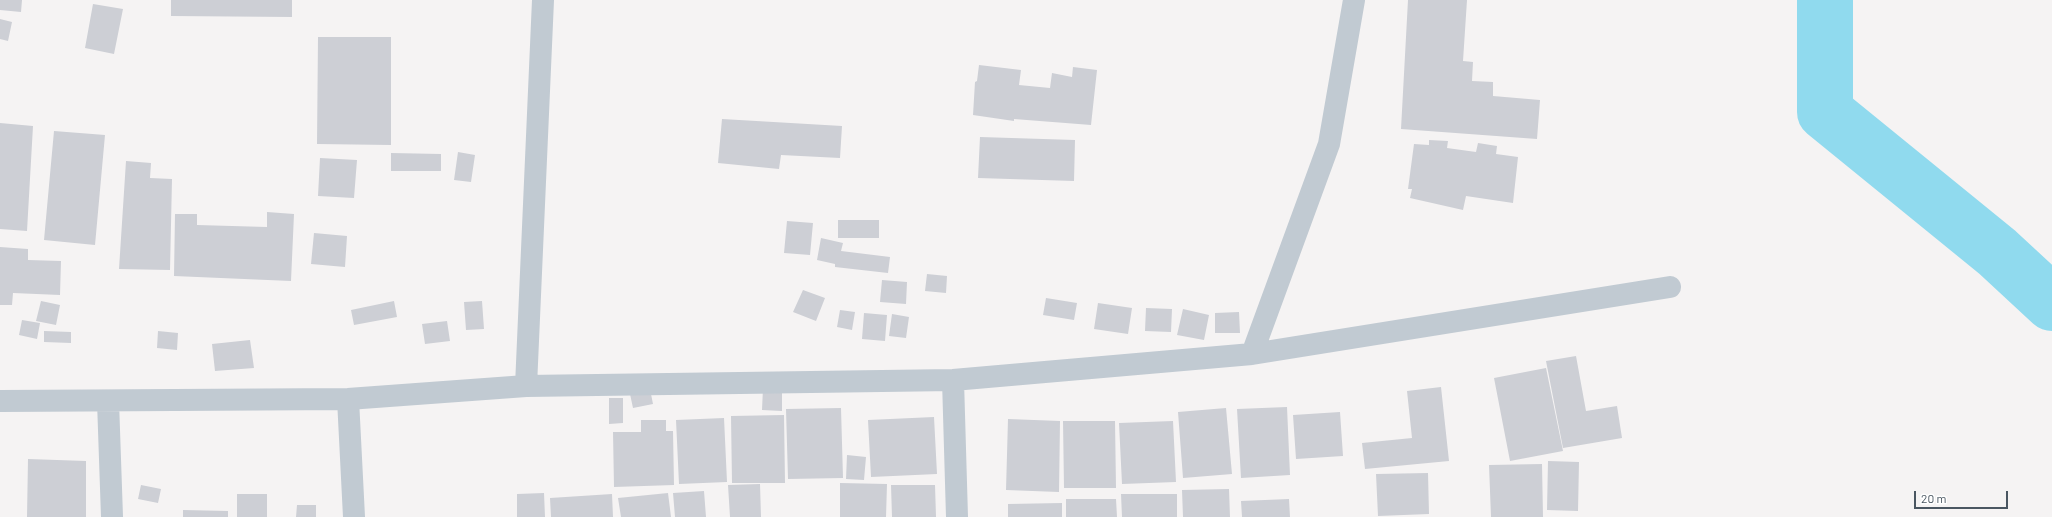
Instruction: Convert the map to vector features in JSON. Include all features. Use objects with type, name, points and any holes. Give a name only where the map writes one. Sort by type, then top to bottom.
[{"type":"street","points":[[526,386],[543,0]]},
{"type":"street","points":[[1252,354],[1328,144],[1354,0]]},
{"type":"street","points":[[0,401],[348,399],[526,386],[953,380],[1252,354],[1670,287]]},
{"type":"street","points":[[953,380],[957,517]]},
{"type":"street","points":[[348,399],[354,517]]},
{"type":"street","points":[[108,401],[112,517]]},
{"type":"building","points":[[0,0],[22,0],[21,12],[0,10]]},
{"type":"building","points":[[171,0],[292,0],[292,17],[171,16]]},
{"type":"building","points":[[1408,0],[1467,0],[1463,61],[1473,62],[1472,81],[1493,82],[1493,96],[1540,100],[1537,139],[1401,129]]},
{"type":"building","points":[[93,4],[123,9],[114,54],[85,48]]},
{"type":"building","points":[[0,19],[12,22],[8,41],[0,39]]},
{"type":"building","points":[[318,37],[391,37],[391,145],[317,144]]},
{"type":"building","points":[[979,65],[1021,70],[1019,85],[1050,88],[1052,73],[1072,77],[1073,67],[1097,70],[1091,125],[1014,119],[1014,121],[973,115],[975,82],[977,81]]},
{"type":"building","points":[[722,119],[842,126],[840,158],[781,155],[779,169],[718,163]]},
{"type":"building","points":[[0,123],[33,126],[27,231],[0,229]]},
{"type":"building","points":[[54,131],[105,135],[95,245],[44,240]]},
{"type":"building","points":[[980,137],[1075,140],[1074,181],[978,178]]},
{"type":"building","points":[[1429,140],[1448,141],[1447,148],[1476,152],[1478,143],[1497,146],[1496,154],[1518,157],[1513,203],[1466,196],[1463,210],[1410,198],[1412,189],[1408,189],[1414,144],[1429,145]]},
{"type":"building","points":[[458,152],[475,155],[471,182],[454,180]]},
{"type":"building","points":[[391,153],[441,154],[441,171],[391,171]]},
{"type":"building","points":[[320,158],[357,160],[354,198],[318,196]]},
{"type":"building","points":[[126,161],[151,163],[150,178],[172,179],[170,270],[119,269]]},
{"type":"building","points":[[267,212],[294,214],[291,281],[174,276],[175,214],[197,214],[197,225],[267,227]]},
{"type":"building","points":[[838,220],[879,220],[879,238],[838,238]]},
{"type":"building","points":[[787,221],[813,223],[810,255],[784,253]]},
{"type":"building","points":[[314,233],[347,236],[345,267],[311,264]]},
{"type":"building","points":[[821,238],[843,243],[841,251],[890,257],[888,273],[835,267],[835,264],[817,260]]},
{"type":"building","points":[[0,247],[28,249],[28,260],[61,261],[60,295],[13,293],[12,305],[0,305]]},
{"type":"building","points":[[927,274],[947,276],[946,293],[925,291]]},
{"type":"building","points":[[882,280],[907,282],[906,304],[880,302]]},
{"type":"building","points":[[803,290],[825,298],[816,321],[793,312]]},
{"type":"building","points":[[1046,298],[1077,303],[1074,320],[1043,315]]},
{"type":"building","points":[[41,301],[60,305],[56,325],[36,321]]},
{"type":"building","points":[[394,301],[397,317],[354,325],[351,310]]},
{"type":"building","points":[[482,301],[484,329],[466,330],[464,302]]},
{"type":"building","points":[[1098,303],[1132,308],[1128,334],[1094,329]]},
{"type":"building","points":[[1146,308],[1172,309],[1171,332],[1145,331]]},
{"type":"building","points":[[1183,309],[1209,315],[1204,340],[1177,335]]},
{"type":"building","points":[[840,310],[855,312],[852,330],[837,327]]},
{"type":"building","points":[[1239,312],[1240,333],[1215,333],[1215,313]]},
{"type":"building","points":[[864,313],[887,315],[885,341],[862,339]]},
{"type":"building","points":[[892,314],[909,317],[906,338],[889,336]]},
{"type":"building","points":[[22,320],[40,323],[37,339],[19,335]]},
{"type":"building","points":[[447,321],[450,341],[425,344],[422,324]]},
{"type":"building","points":[[44,331],[71,332],[71,343],[44,342]]},
{"type":"building","points":[[158,331],[178,333],[177,350],[157,348]]},
{"type":"building","points":[[250,340],[254,368],[215,371],[212,344]]},
{"type":"building","points":[[1576,356],[1586,411],[1617,406],[1622,438],[1563,448],[1546,361]]},
{"type":"building","points":[[1546,368],[1563,451],[1510,461],[1494,378]]},
{"type":"building","points":[[1441,387],[1449,461],[1365,469],[1362,443],[1412,438],[1407,391]]},
{"type":"building","points":[[763,388],[782,389],[782,411],[762,410]]},
{"type":"building","points":[[650,389],[653,404],[633,408],[630,394]]},
{"type":"building","points":[[609,398],[623,398],[623,423],[609,424]]},
{"type":"building","points":[[1287,407],[1290,475],[1241,478],[1237,409]]},
{"type":"building","points":[[841,408],[843,478],[788,479],[786,409]]},
{"type":"building","points":[[1226,408],[1232,474],[1183,478],[1178,412]]},
{"type":"building","points":[[1340,412],[1343,456],[1296,459],[1293,415]]},
{"type":"building","points":[[784,415],[785,483],[732,483],[731,416]]},
{"type":"building","points":[[934,417],[937,474],[871,477],[868,420]]},
{"type":"building","points":[[724,418],[727,482],[679,484],[676,420]]},
{"type":"building","points":[[1008,419],[1060,421],[1059,492],[1006,490]]},
{"type":"building","points":[[641,420],[666,420],[666,431],[673,431],[674,485],[614,487],[613,432],[641,432]]},
{"type":"building","points":[[1063,421],[1115,421],[1116,488],[1064,488]]},
{"type":"building","points":[[1173,421],[1176,482],[1122,484],[1119,423]]},
{"type":"building","points":[[847,455],[866,457],[864,480],[846,479]]},
{"type":"building","points":[[28,459],[86,461],[86,517],[27,517]]},
{"type":"building","points":[[1548,461],[1579,462],[1578,511],[1547,510]]},
{"type":"building","points":[[1542,464],[1543,517],[1491,517],[1489,465]]},
{"type":"building","points":[[1428,473],[1429,514],[1378,516],[1376,474]]},
{"type":"building","points":[[840,483],[887,484],[886,517],[840,517]]},
{"type":"building","points":[[760,484],[761,517],[730,517],[728,485]]},
{"type":"building","points":[[141,485],[161,489],[158,503],[138,499]]},
{"type":"building","points":[[891,485],[935,485],[936,517],[892,517]]},
{"type":"building","points":[[1229,489],[1230,517],[1183,517],[1182,490]]},
{"type":"building","points":[[704,491],[706,517],[675,517],[673,493]]},
{"type":"building","points":[[544,493],[545,517],[517,517],[517,494]]},
{"type":"building","points":[[668,493],[671,517],[621,517],[618,498]]},
{"type":"building","points":[[237,494],[267,494],[267,517],[237,517]]},
{"type":"building","points":[[612,494],[613,517],[551,517],[550,498]]},
{"type":"building","points":[[1121,494],[1177,494],[1177,517],[1122,517]]},
{"type":"building","points":[[1066,499],[1116,499],[1117,517],[1066,517]]},
{"type":"building","points":[[1289,499],[1290,517],[1242,517],[1241,501]]},
{"type":"building","points":[[1062,503],[1062,517],[1008,517],[1008,504]]},
{"type":"building","points":[[297,505],[316,505],[316,517],[296,517]]},
{"type":"building","points":[[183,510],[228,511],[228,517],[183,517]]},
{"type":"waterway","points":[[1825,0],[1825,112],[1997,252],[2052,303]]}]
